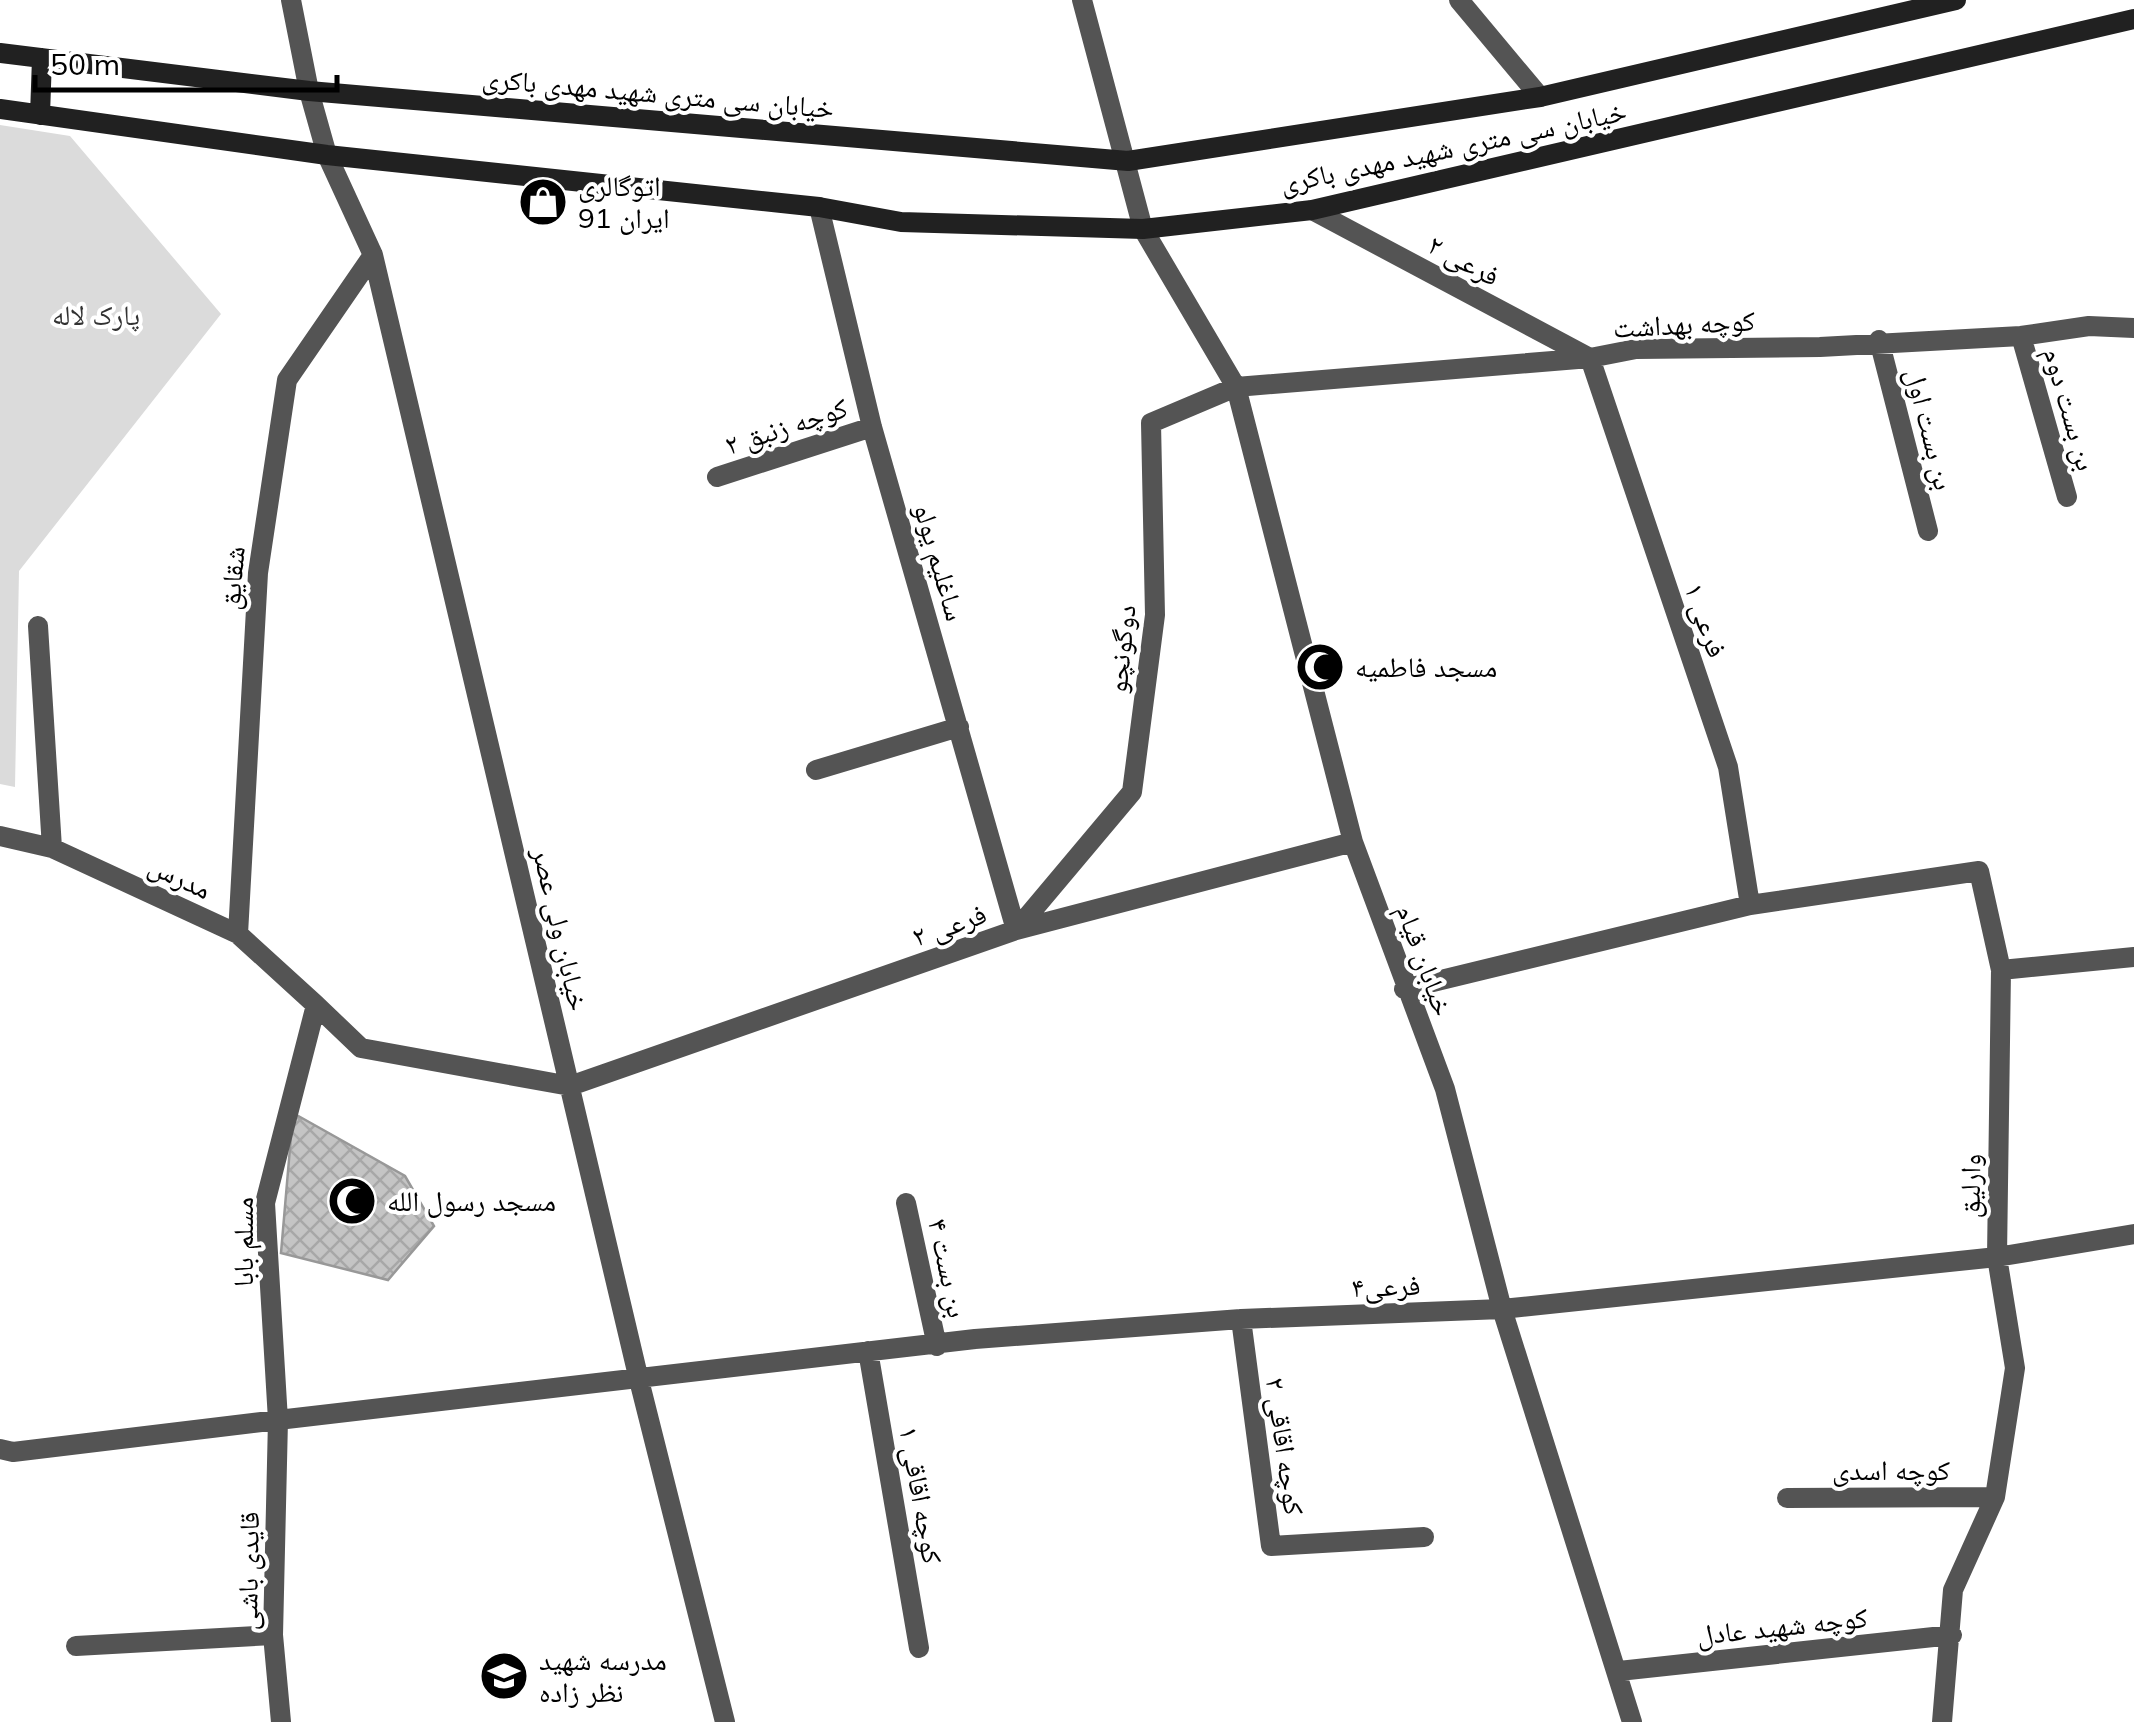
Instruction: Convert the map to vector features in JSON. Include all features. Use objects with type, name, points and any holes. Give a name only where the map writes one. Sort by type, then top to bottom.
[{"type":"main road","name":"خیابان سی متری شهید مهدی باکری","points":[[0,53],[309,90],[1128,162],[1540,97],[1956,0]]},
{"type":"main road","name":"خیابان سی متری شهید مهدی باکری","points":[[0,109],[328,155],[819,207],[901,222],[1143,229],[1312,210],[2134,20]]},
{"type":"main road","points":[[40,115],[42,58]]},
{"type":"street","name":"خیابان ولی عصر","points":[[291,0],[309,90],[328,155],[373,255],[639,1380],[725,1722]]},
{"type":"street","name":"خیابان قیام","points":[[1082,0],[1143,229],[1236,387],[1353,842],[1404,989],[1445,1089],[1502,1309],[1632,1722]]},
{"type":"street","points":[[1459,0],[1540,97]]},
{"type":"street","name":"ساغلیم یولو","points":[[819,207],[872,427],[1016,930]]},
{"type":"street","name":"فرعی ۲","points":[[1312,210],[1590,358]]},
{"type":"street","name":"شقایق","points":[[238,934],[258,573],[287,380],[373,255]]},
{"type":"street","name":"کوچه بهداشت","points":[[1236,387],[1590,358],[1636,348],[1820,346],[1879,340],[2021,336],[2089,326],[2134,328]]},
{"type":"street","name":"بن بست دوم","points":[[2021,336],[2067,496]]},
{"type":"street","name":"بن بست اول","points":[[1879,340],[1928,531]]},
{"type":"street","name":"فرعی ۱","points":[[1590,358],[1728,767],[1750,905]]},
{"type":"street","name":"دوگونچو","points":[[1016,930],[1132,792],[1155,616],[1151,423],[1236,387]]},
{"type":"street","name":"کوچه زنبق ۲","points":[[717,478],[872,427]]},
{"type":"street","points":[[38,626],[52,848]]},
{"type":"street","points":[[816,770],[959,727]]},
{"type":"street","name":"مدرس","points":[[0,836],[52,848],[238,934],[316,1005]]},
{"type":"street","name":"فرعی ۲","points":[[570,1086],[1016,930],[1353,842]]},
{"type":"street","name":"وارلیق","points":[[1750,905],[1979,871],[2000,970],[1997,1257],[2015,1368],[1995,1497],[1952,1590],[1952,1635],[1942,1722]]},
{"type":"street","points":[[1404,989],[1750,905]]},
{"type":"street","points":[[2000,970],[2134,958]]},
{"type":"street","points":[[316,1005],[361,1048],[570,1086]]},
{"type":"street","name":"مسلم بابا","points":[[278,1420],[265,1203],[316,1005]]},
{"type":"street","name":"بن بست ۴","points":[[906,1202],[937,1346]]},
{"type":"street","name":"فرعی۴","points":[[278,1420],[868,1351],[1241,1319],[1502,1309],[1997,1257],[2134,1234]]},
{"type":"street","name":"کوچه اقاقی ۲","points":[[1241,1319],[1271,1546],[1424,1538]]},
{"type":"street","name":"کوچه اقاقی ۱","points":[[868,1351],[919,1648]]},
{"type":"street","points":[[0,1449],[13,1452],[278,1420]]},
{"type":"street","name":"قایدی باشی","points":[[278,1420],[273,1636],[281,1722]]},
{"type":"street","name":"کوچه اسدی","points":[[1787,1498],[1995,1497]]},
{"type":"street","name":"کوچه شهید عادل","points":[[1618,1671],[1952,1635]]},
{"type":"street","points":[[76,1646],[273,1636]]},
{"type":"green space","name":"پارک لاله","points":[[0,125],[70,136],[221,314],[19,571],[15,787],[0,784]]},
{"type":"building","name":"مسجد رسول الله","points":[[293,1113],[405,1176],[434,1226],[388,1280],[281,1253]]},
{"type":"place","name":"اتوگالری ایران 91","points":[[543,202]]},
{"type":"place","name":"مسجد فاطمیه","points":[[1320,667]]},
{"type":"place","name":"مسجد رسول الله","points":[[352,1201]]},
{"type":"place","name":"مدرسه شهید نظر زاده","points":[[504,1676]]}]
